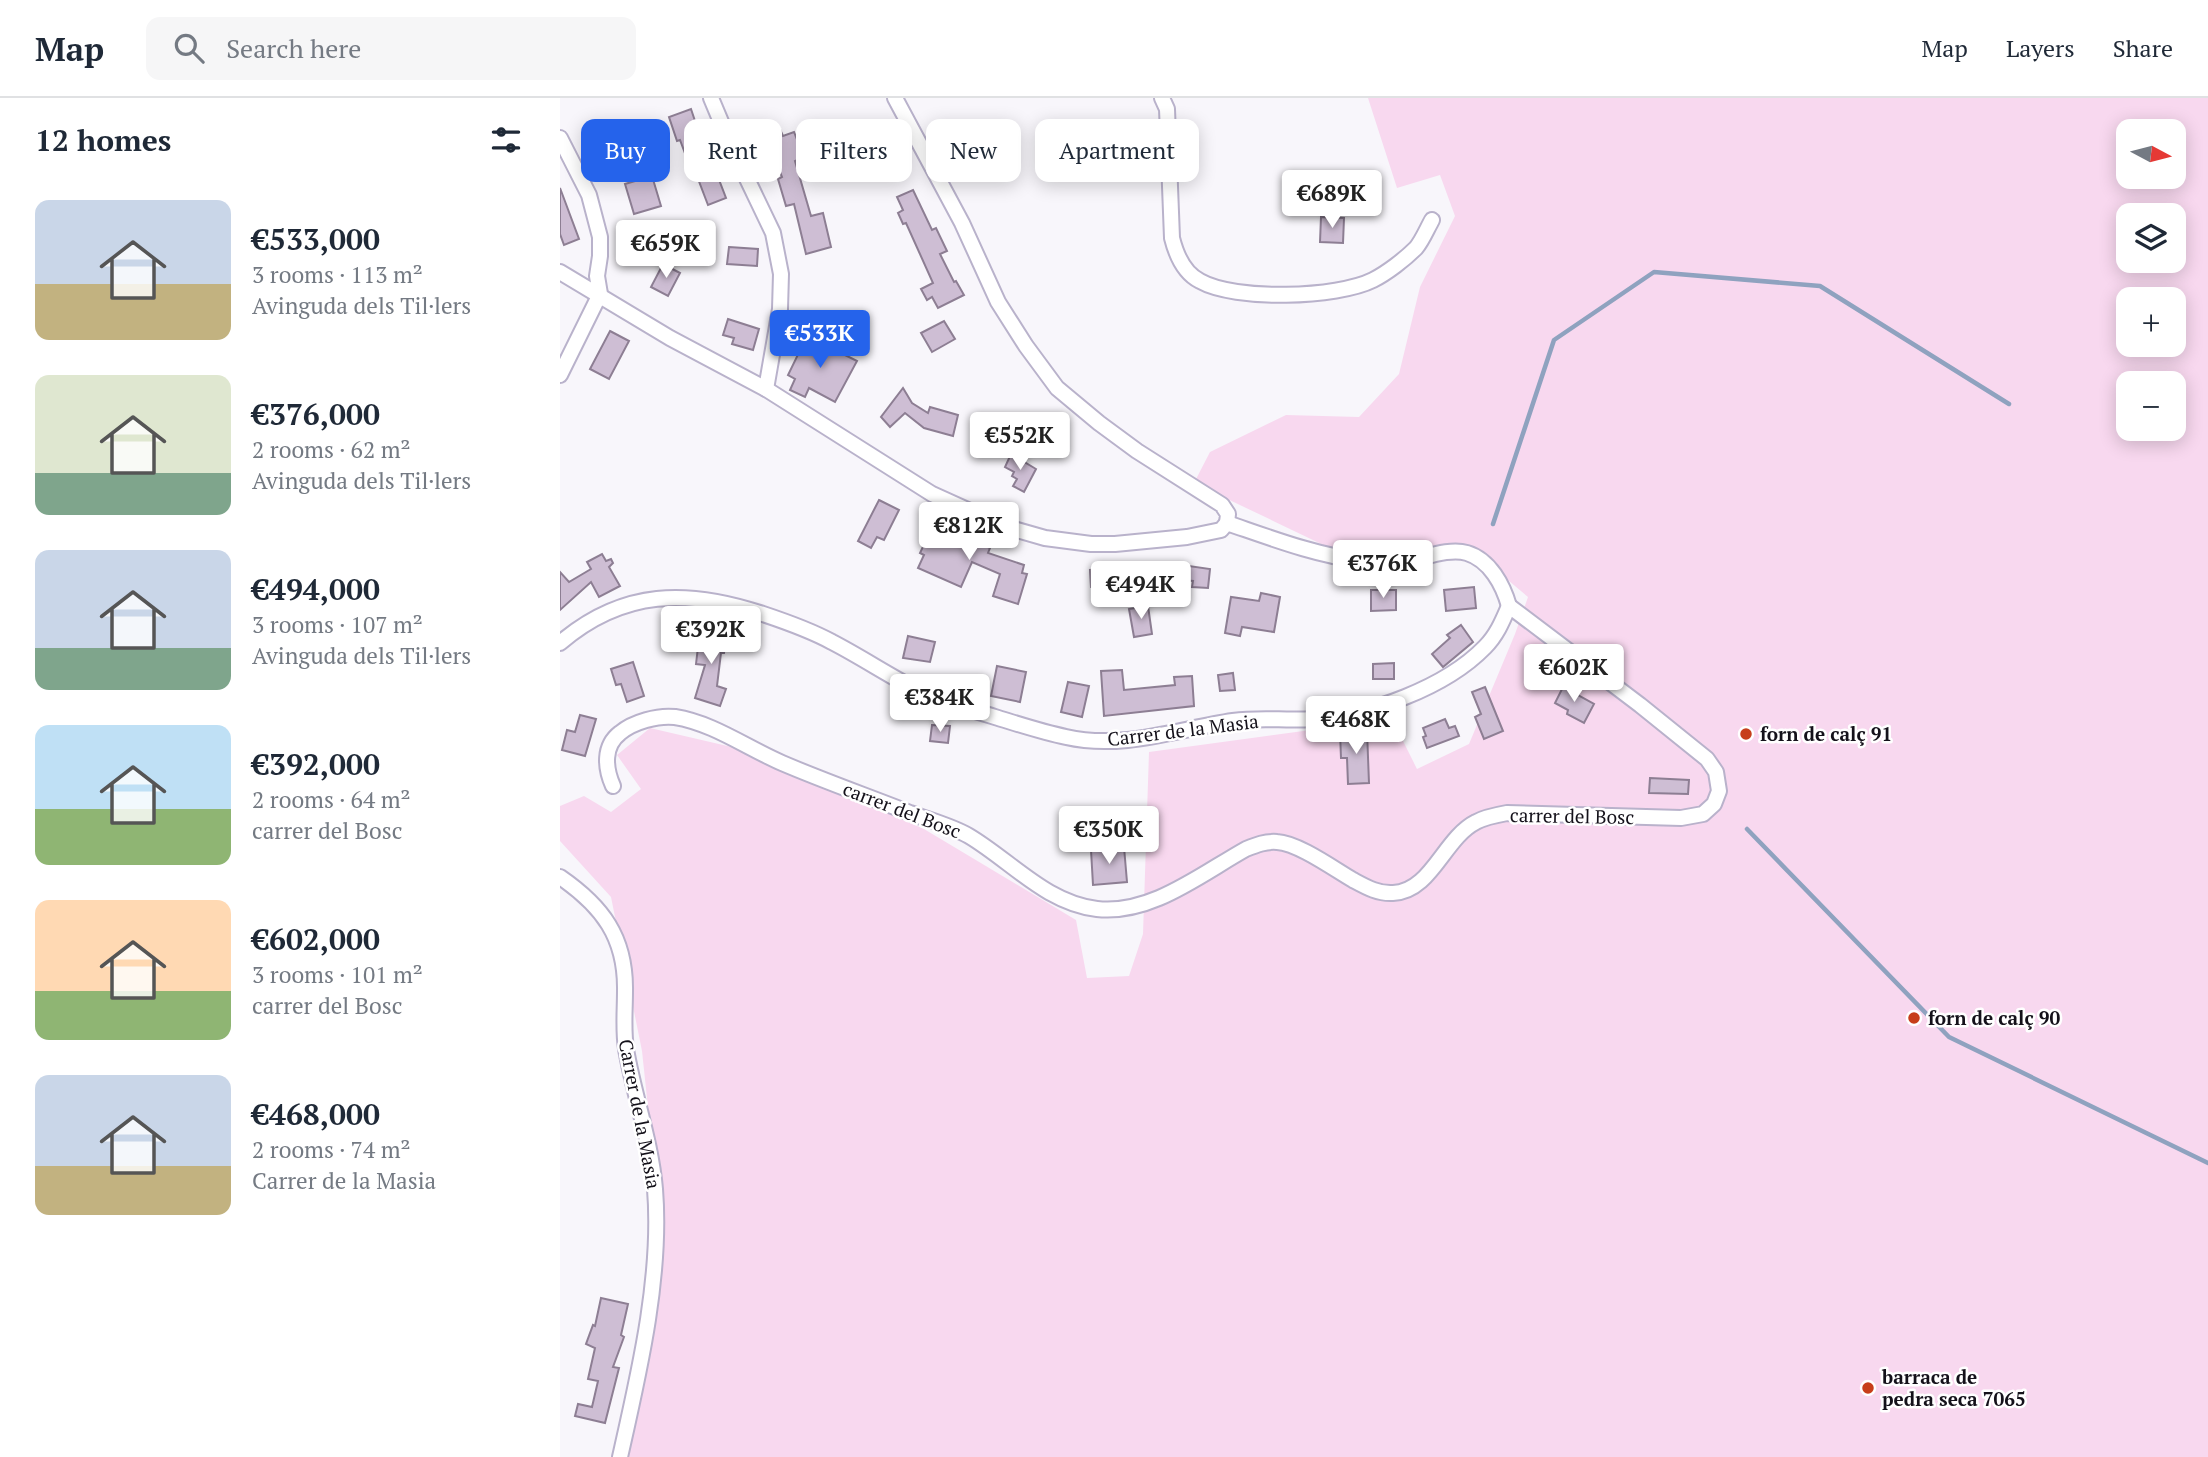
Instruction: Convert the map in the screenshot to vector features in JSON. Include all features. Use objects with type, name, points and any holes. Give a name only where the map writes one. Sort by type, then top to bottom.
[{"type":"street","points":[[711,98],[773,233],[781,274],[780,309],[766,389]]},
{"type":"street","points":[[560,272],[670,338],[766,389],[932,494],[1003,526],[1045,538],[1091,544],[1144,543],[1221,530],[1227,523],[1228,514],[1222,505],[1137,451],[1057,388],[998,302],[962,223],[895,98]]},
{"type":"street","points":[[1162,98],[1167,109],[1172,237],[1176,254],[1197,280],[1230,292],[1257,294],[1311,293],[1362,284],[1382,275],[1417,247],[1432,220]]},
{"type":"street","points":[[560,138],[589,195],[600,237],[597,276],[600,294],[560,375]]},
{"type":"street","points":[[1227,523],[1345,559],[1387,564],[1413,561],[1446,552],[1465,552],[1481,559],[1493,573],[1504,588],[1509,606]]},
{"type":"street","name":"Carrer de la Masia","points":[[560,643],[606,612],[643,600],[702,598],[794,624],[831,641],[932,697],[1067,738],[1109,741],[1142,739],[1235,720],[1312,719],[1372,709],[1463,667],[1487,645],[1501,625],[1509,606]]},
{"type":"street","name":"carrer del Bosc","points":[[613,786],[607,762],[608,747],[615,736],[628,727],[650,720],[672,717],[692,722],[780,762],[967,835],[1064,900],[1099,909],[1140,906],[1158,899],[1261,843],[1292,845],[1364,886],[1381,893],[1396,894],[1410,891],[1422,881],[1454,839],[1474,823],[1489,817],[1507,813],[1681,818],[1703,814],[1714,804],[1719,791],[1716,772],[1707,759],[1509,606]]},
{"type":"street","name":"Carrer de la Masia","points":[[560,877],[593,904],[612,928],[623,964],[626,1047],[644,1122],[655,1188],[657,1238],[638,1375],[620,1457]]},
{"type":"shaded area","points":[[1368,98],[2208,98],[2208,1457],[627,1457],[662,1239],[642,1051],[611,897],[560,841],[560,806],[584,796],[611,812],[641,789],[617,755],[650,728],[736,748],[924,829],[1076,920],[1087,978],[1129,976],[1143,934],[1149,752],[1392,719],[1417,769],[1469,744],[1528,597],[1465,544],[1338,552],[1194,483],[1210,452],[1286,415],[1359,417],[1399,374],[1420,287],[1455,216],[1440,175],[1397,188]]},
{"type":"building","points":[[691,109],[694,119],[684,119],[684,151],[680,140],[677,141],[669,117]]},
{"type":"building","points":[[794,132],[796,182],[801,182],[811,216],[823,213],[831,247],[806,254],[794,204],[786,206],[779,182],[782,182],[782,134],[783,136]]},
{"type":"building","points":[[654,182],[661,206],[634,214],[625,184]]},
{"type":"building","points":[[699,182],[720,182],[726,198],[708,205]]},
{"type":"building","points":[[560,188],[579,239],[564,245],[560,234]]},
{"type":"building","points":[[913,190],[932,230],[936,228],[947,251],[940,254],[964,295],[938,308],[932,297],[927,300],[921,289],[933,283],[906,223],[903,224],[898,213],[903,210],[897,197]]},
{"type":"building","points":[[1321,217],[1344,218],[1343,243],[1320,242]]},
{"type":"building","points":[[729,247],[758,249],[757,266],[727,264]]},
{"type":"building","points":[[663,264],[680,273],[668,296],[651,287]]},
{"type":"building","points":[[728,319],[759,329],[753,350],[732,344],[734,338],[723,335]]},
{"type":"building","points":[[944,321],[955,339],[932,352],[921,333]]},
{"type":"building","points":[[610,331],[629,341],[609,379],[590,369]]},
{"type":"building","points":[[807,336],[857,361],[835,402],[809,388],[805,397],[790,390],[795,379],[788,375]]},
{"type":"building","points":[[903,388],[912,403],[928,413],[930,407],[958,415],[953,436],[924,428],[905,413],[890,427],[881,417]]},
{"type":"building","points":[[1011,454],[1036,469],[1024,492],[1013,486],[1017,479],[1012,476],[1014,472],[1005,467]]},
{"type":"building","points":[[879,500],[899,510],[884,540],[877,537],[871,548],[858,541]]},
{"type":"building","points":[[934,523],[990,548],[988,553],[1024,565],[1022,573],[1027,574],[1018,604],[993,596],[1000,574],[972,562],[961,587],[918,568],[924,555],[920,553]]},
{"type":"building","points":[[602,554],[606,561],[611,559],[613,563],[609,567],[620,586],[599,597],[591,582],[560,610],[560,572],[569,582],[591,569],[587,562]]},
{"type":"building","points":[[1168,563],[1210,569],[1208,588],[1192,587],[1193,581],[1166,579]]},
{"type":"building","points":[[1111,568],[1113,585],[1091,587],[1090,570]]},
{"type":"building","points":[[1474,587],[1476,608],[1446,611],[1444,590]]},
{"type":"building","points":[[1371,590],[1396,590],[1396,610],[1371,611]]},
{"type":"building","points":[[1261,593],[1280,597],[1274,632],[1242,627],[1240,636],[1225,633],[1231,597],[1259,601]]},
{"type":"building","points":[[1148,606],[1152,634],[1134,637],[1129,609]]},
{"type":"building","points":[[1461,625],[1473,642],[1443,667],[1432,654],[1450,638],[1447,635]]},
{"type":"building","points":[[700,630],[726,633],[717,686],[726,689],[720,706],[695,698],[705,665],[696,664]]},
{"type":"building","points":[[908,636],[935,642],[930,662],[903,658]]},
{"type":"building","points":[[633,662],[644,696],[627,702],[621,684],[616,685],[611,669]]},
{"type":"building","points":[[1394,663],[1394,679],[1373,679],[1373,664]]},
{"type":"building","points":[[997,666],[1026,672],[1020,702],[991,696]]},
{"type":"building","points":[[1122,670],[1124,690],[1175,685],[1174,677],[1192,676],[1194,706],[1104,716],[1101,671]]},
{"type":"building","points":[[1233,673],[1235,690],[1220,691],[1218,675]]},
{"type":"building","points":[[1068,682],[1089,686],[1082,717],[1061,712]]},
{"type":"building","points":[[1564,685],[1594,704],[1584,723],[1567,714],[1568,710],[1555,703]]},
{"type":"building","points":[[1485,687],[1503,731],[1484,739],[1475,717],[1481,714],[1472,692]]},
{"type":"building","points":[[580,715],[596,719],[585,756],[562,750],[567,730],[575,732]]},
{"type":"building","points":[[1445,719],[1449,728],[1455,726],[1459,736],[1427,748],[1423,728]]},
{"type":"building","points":[[932,725],[950,726],[948,743],[930,741]]},
{"type":"building","points":[[1367,731],[1369,783],[1348,784],[1347,758],[1341,758],[1340,732]]},
{"type":"building","points":[[1650,778],[1689,780],[1688,794],[1649,793]]},
{"type":"building","points":[[1124,847],[1127,882],[1093,885],[1091,850]]},
{"type":"building","points":[[601,1298],[628,1304],[621,1335],[624,1337],[613,1367],[619,1368],[605,1423],[575,1416],[578,1404],[592,1407],[598,1381],[588,1379],[595,1348],[586,1344],[593,1325],[595,1326]]},
{"type":"waterway","points":[[1493,524],[1554,340],[1654,272],[1820,286],[2009,404]]},
{"type":"waterway","points":[[1747,829],[1949,1037],[2208,1163]]},
{"type":"place","name":"forn de calç 91","points":[[1746,734]]},
{"type":"place","name":"forn de calç 90","points":[[1914,1018]]},
{"type":"place","name":"barraca de pedra seca 7065","points":[[1868,1388]]}]
